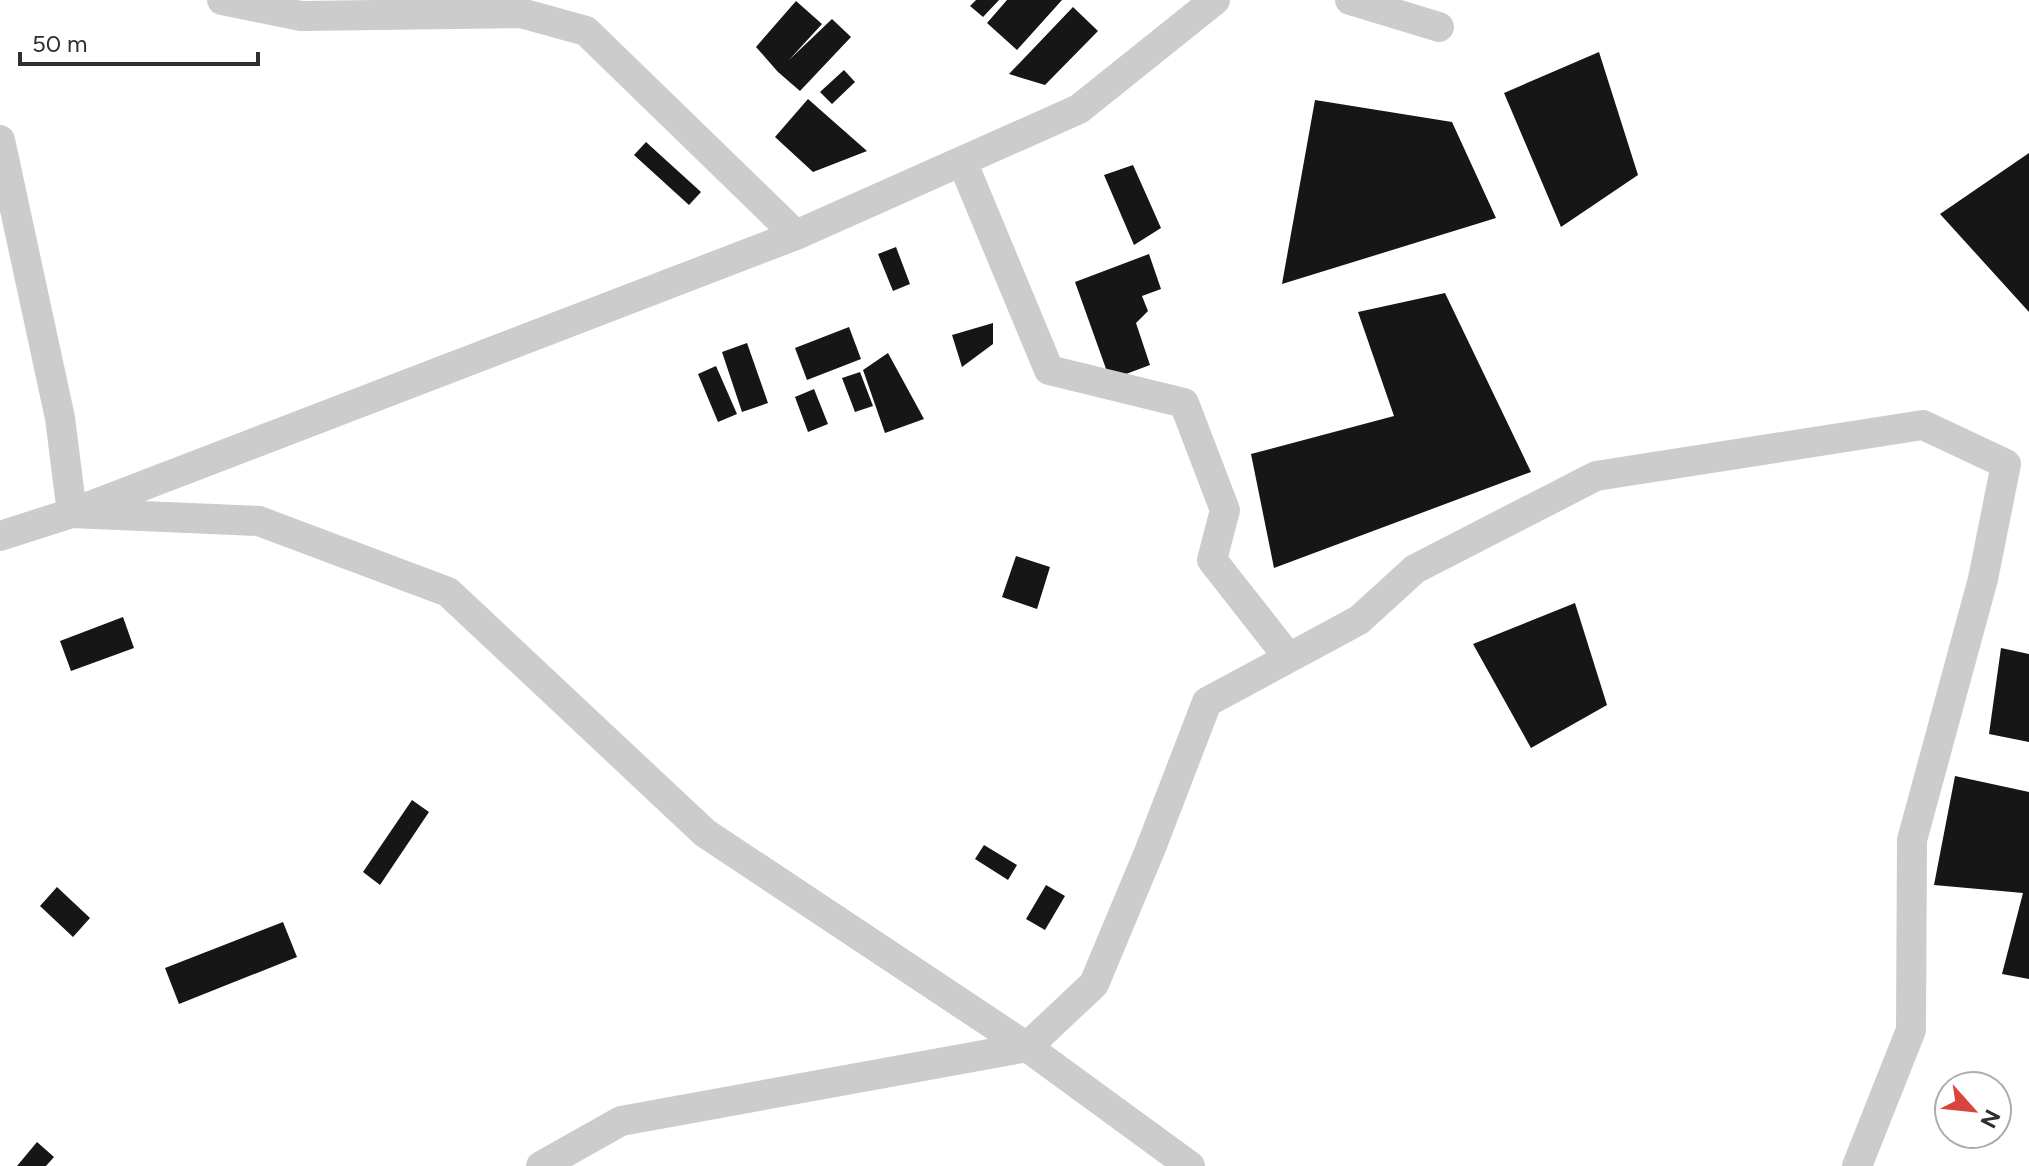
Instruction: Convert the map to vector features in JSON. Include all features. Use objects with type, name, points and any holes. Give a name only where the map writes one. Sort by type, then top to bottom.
[{"type":"street","points":[[222,0],[301,16],[521,13],[586,31],[796,235]]},
{"type":"street","points":[[0,536],[72,513],[796,235],[1079,109],[1215,0]]},
{"type":"street","points":[[1350,0],[1439,27]]},
{"type":"street","points":[[0,140],[60,418],[72,513]]},
{"type":"street","points":[[962,161],[1049,370],[1184,403],[1225,510],[1212,560],[1289,658]]},
{"type":"street","points":[[541,1166],[621,1121],[1027,1047],[1094,984],[1207,702],[1359,620],[1415,569],[1596,476],[1923,425],[2006,464],[1983,579],[1912,840],[1911,1030],[1857,1166]]},
{"type":"street","points":[[72,513],[259,521],[448,592],[705,833],[1027,1047],[1190,1166]]},
{"type":"building","points":[[976,0],[999,0],[983,17],[970,6]]},
{"type":"building","points":[[1007,0],[1062,0],[1017,50],[987,23]]},
{"type":"building","points":[[796,1],[822,24],[789,60],[832,19],[851,37],[800,91],[756,47]]},
{"type":"building","points":[[1073,7],[1098,31],[1045,85],[1009,74]]},
{"type":"building","points":[[1599,52],[1638,175],[1561,227],[1504,93]]},
{"type":"building","points":[[844,70],[855,82],[832,104],[820,92]]},
{"type":"building","points":[[808,99],[867,151],[813,172],[775,137]]},
{"type":"building","points":[[1315,100],[1452,122],[1496,218],[1282,284]]},
{"type":"building","points":[[646,142],[701,192],[689,205],[634,155]]},
{"type":"building","points":[[2029,153],[2029,312],[1940,214]]},
{"type":"building","points":[[1133,165],[1161,228],[1134,245],[1104,175]]},
{"type":"building","points":[[896,247],[910,284],[893,291],[878,254]]},
{"type":"building","points":[[1149,254],[1161,289],[1142,296],[1148,311],[1136,323],[1150,365],[1110,380],[1075,282]]},
{"type":"building","points":[[1445,293],[1531,472],[1274,568],[1251,454],[1394,416],[1358,312]]},
{"type":"building","points":[[993,323],[993,344],[962,367],[952,335]]},
{"type":"building","points":[[849,327],[861,359],[807,380],[795,348]]},
{"type":"building","points":[[747,343],[768,403],[742,412],[722,352]]},
{"type":"building","points":[[888,353],[924,419],[885,433],[863,370]]},
{"type":"building","points":[[716,366],[737,414],[718,422],[698,374]]},
{"type":"building","points":[[860,372],[873,406],[855,412],[842,378]]},
{"type":"building","points":[[814,389],[828,424],[808,432],[795,397]]},
{"type":"building","points":[[1016,556],[1050,567],[1037,609],[1002,597]]},
{"type":"building","points":[[1575,603],[1607,705],[1531,748],[1473,644]]},
{"type":"building","points":[[123,617],[134,648],[71,671],[60,641]]},
{"type":"building","points":[[2001,648],[2029,654],[2029,742],[1989,734]]},
{"type":"building","points":[[1955,776],[2029,792],[2029,979],[2002,974],[2023,893],[1934,885]]},
{"type":"building","points":[[412,800],[429,812],[380,885],[363,872]]},
{"type":"building","points":[[984,845],[1017,865],[1008,880],[975,859]]},
{"type":"building","points":[[1046,885],[1065,896],[1045,930],[1026,919]]},
{"type":"building","points":[[57,887],[90,918],[73,937],[40,906]]},
{"type":"building","points":[[283,922],[297,957],[179,1004],[165,968]]},
{"type":"building","points":[[37,1142],[54,1157],[46,1166],[17,1166]]}]
